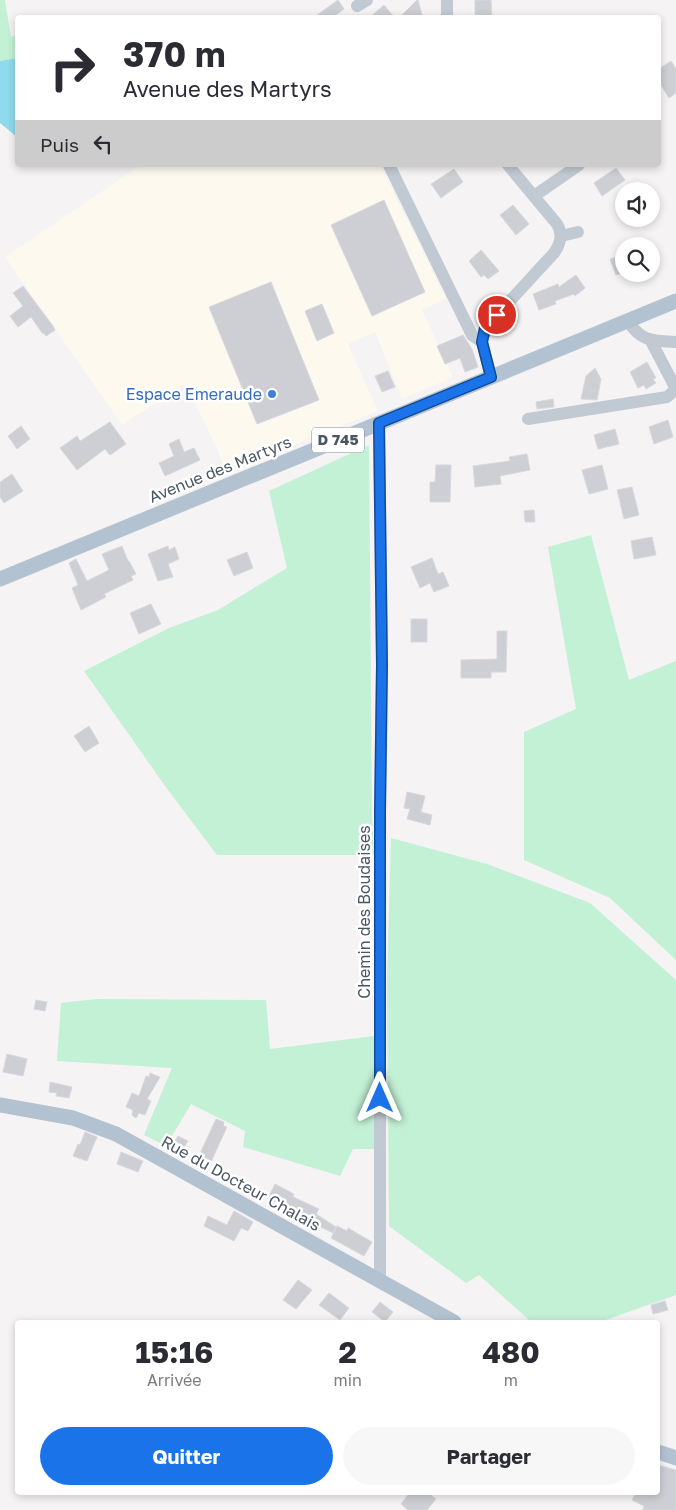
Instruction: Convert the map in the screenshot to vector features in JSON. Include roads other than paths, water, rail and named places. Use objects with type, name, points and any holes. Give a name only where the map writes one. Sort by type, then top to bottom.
[{"type":"main road","name":"Avenue des Martyrs","points":[[0,579],[676,301]]},
{"type":"main road","name":"Rue du Docteur Chalais","points":[[0,1105],[73,1118],[116,1134],[450,1320]]},
{"type":"main road","points":[[660,1453],[676,1458]]},
{"type":"street","points":[[447,0],[447,15]]},
{"type":"street","points":[[390,167],[472,335],[482,342]]},
{"type":"street","points":[[491,377],[482,342],[485,328],[554,253],[559,246],[561,236],[557,224],[510,167]]},
{"type":"street","points":[[534,196],[576,167]]},
{"type":"street","points":[[561,236],[578,232]]},
{"type":"street","points":[[628,321],[634,331],[651,341],[676,342]]},
{"type":"street","points":[[528,419],[667,397],[676,388],[651,341]]},
{"type":"street","name":"Chemin des Boudaises","points":[[379,423],[382,665],[380,812],[380,1281]]},
{"type":"water","points":[[15,58],[15,135],[0,123],[0,61]]},
{"type":"place","name":"Espace Emeraude","points":[[272,394]]}]
